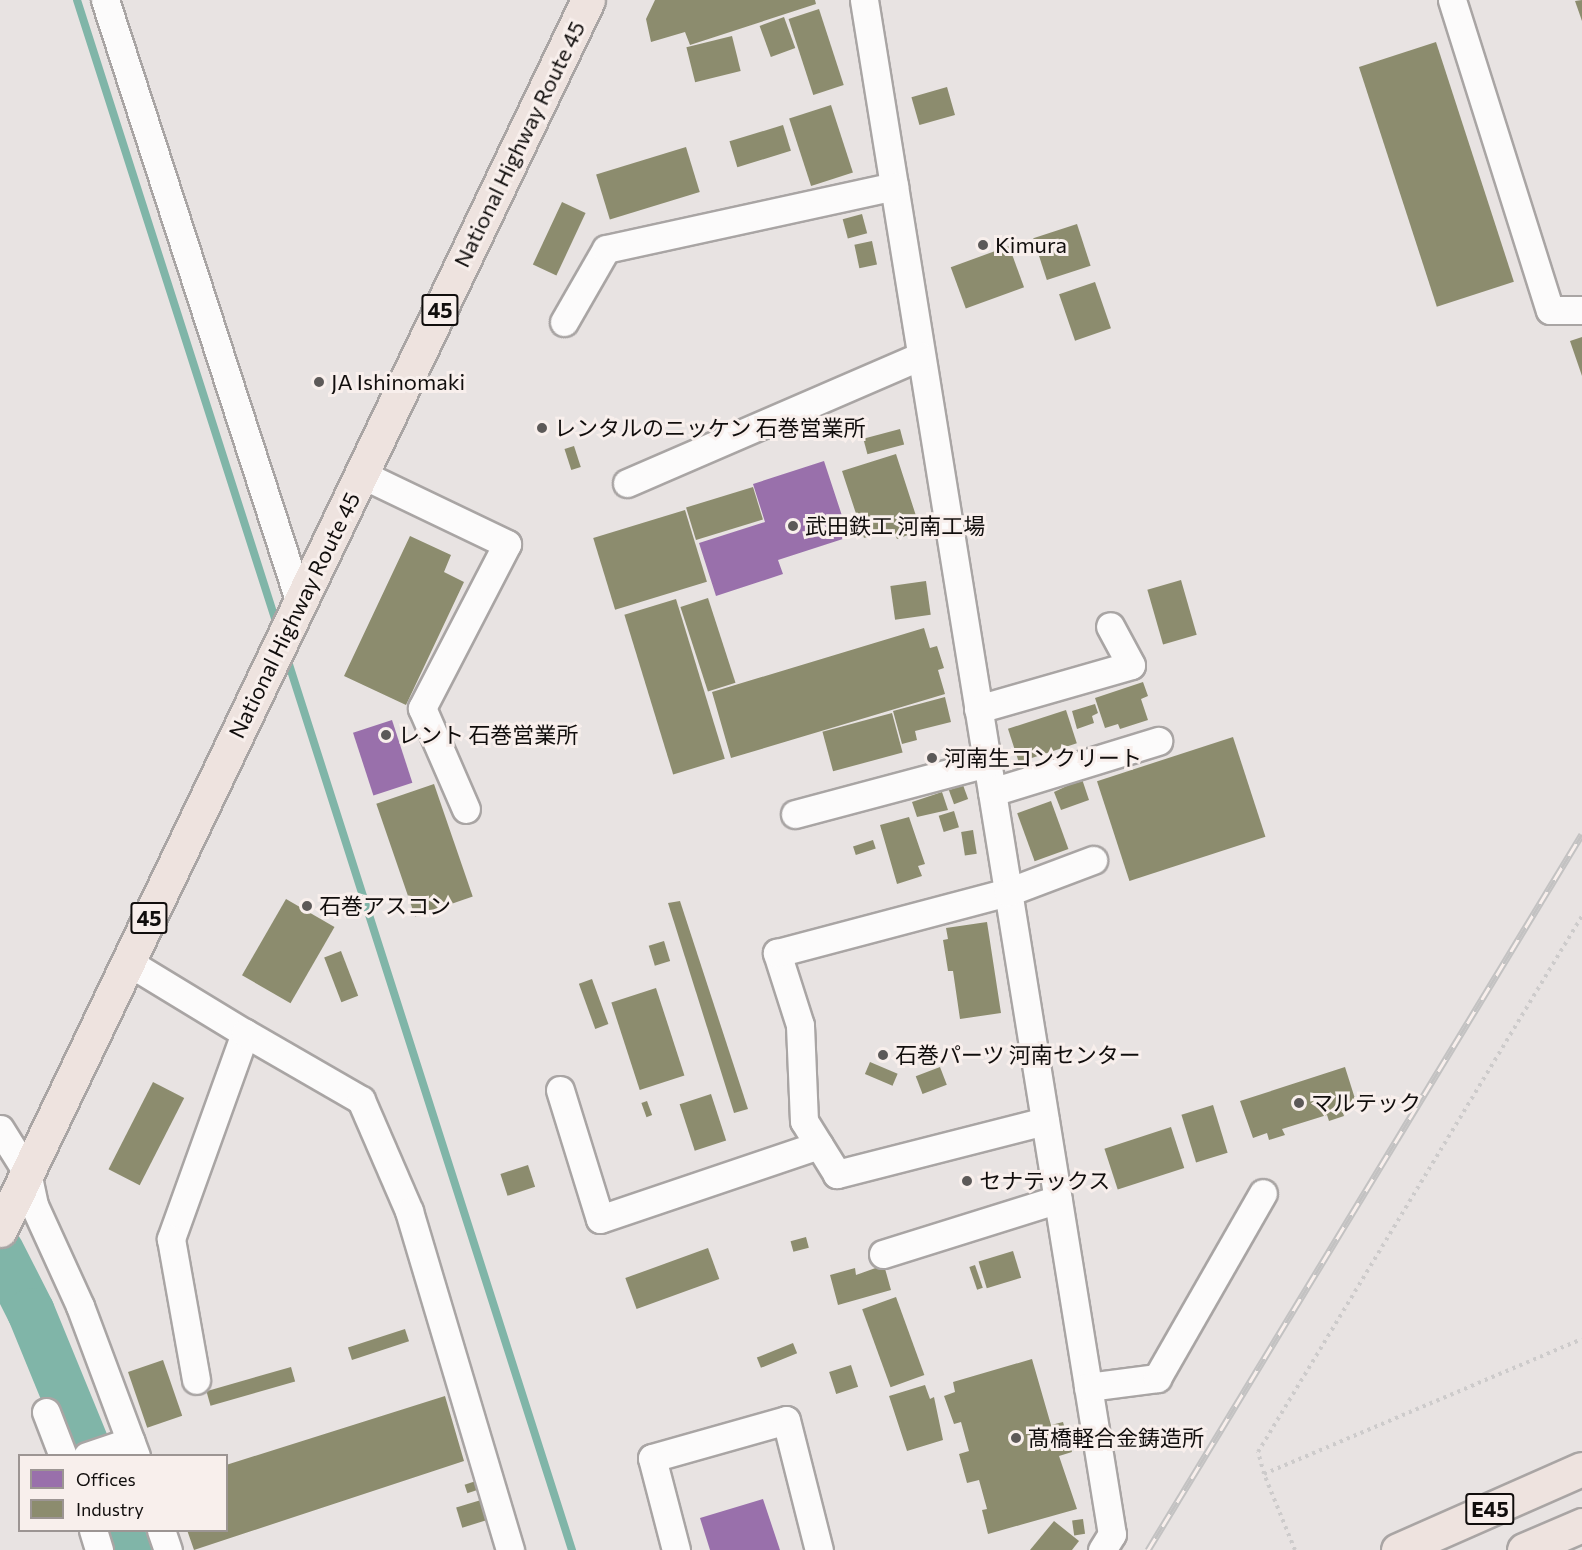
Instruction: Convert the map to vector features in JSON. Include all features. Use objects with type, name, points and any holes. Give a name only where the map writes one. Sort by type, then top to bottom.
[{"type":"highway","name":"National Highway Route 45","points":[[0,1230],[588,0]]},
{"type":"highway","name":"E45","points":[[1398,1550],[1582,1469]]},
{"type":"highway","name":"E45","points":[[1524,1550],[1582,1525]]},
{"type":"street","points":[[105,0],[295,611]]},
{"type":"street","points":[[864,0],[1112,1534],[1102,1550]]},
{"type":"street","points":[[1452,0],[1550,310],[1582,310]]},
{"type":"street","points":[[564,322],[606,249],[894,186]]},
{"type":"street","points":[[627,483],[921,356]]},
{"type":"street","points":[[361,474],[507,544],[422,708],[466,809]]},
{"type":"street","points":[[978,708],[1131,665],[1110,626]]},
{"type":"street","points":[[992,792],[1158,741]]},
{"type":"street","points":[[795,814],[987,763]]},
{"type":"street","points":[[1045,1121],[837,1174],[804,1121],[800,1025],[777,953],[1008,892],[1093,860]]},
{"type":"street","points":[[128,962],[361,1100],[409,1211],[510,1550]]},
{"type":"street","points":[[196,1380],[171,1239],[245,1033]]},
{"type":"street","points":[[560,1090],[600,1219],[819,1145]]},
{"type":"street","points":[[0,1130],[26,1173],[34,1205],[80,1306],[132,1446],[92,1454]]},
{"type":"street","points":[[1088,1387],[1157,1378],[1263,1193]]},
{"type":"street","points":[[884,1254],[1058,1199]]},
{"type":"street","points":[[46,1412],[63,1454]]},
{"type":"street","points":[[676,1550],[652,1458],[786,1420],[819,1550]]},
{"type":"street","points":[[94,1532],[99,1550]]},
{"type":"street","points":[[162,1532],[168,1550]]},
{"type":"path","points":[[1295,1550],[1264,1474],[1258,1452],[1582,916]]},
{"type":"path","points":[[1264,1474],[1582,1339]]},
{"type":"building: Offices","points":[[824,461],[849,537],[778,560],[783,574],[716,596],[699,543],[765,522],[753,484]]},
{"type":"building: Offices","points":[[392,720],[412,783],[373,795],[353,733]]},
{"type":"building: Offices","points":[[763,1499],[780,1550],[710,1550],[700,1518]]},
{"type":"building: Industry","points":[[655,0],[815,0],[816,4],[690,45],[685,32],[651,42],[646,19]]},
{"type":"building: Industry","points":[[1582,0],[1582,21],[1575,1]]},
{"type":"building: Industry","points":[[819,9],[844,85],[813,95],[789,19]]},
{"type":"building: Industry","points":[[784,17],[795,48],[771,57],[760,26]]},
{"type":"building: Industry","points":[[732,36],[741,71],[695,82],[686,47]]},
{"type":"building: Industry","points":[[1436,42],[1514,282],[1437,307],[1359,67]]},
{"type":"building: Industry","points":[[947,87],[955,115],[919,125],[911,97]]},
{"type":"building: Industry","points":[[831,105],[853,173],[811,186],[789,119]]},
{"type":"building: Industry","points":[[783,125],[791,151],[737,167],[729,141]]},
{"type":"building: Industry","points":[[686,147],[700,192],[610,219],[596,174]]},
{"type":"building: Industry","points":[[562,202],[586,213],[556,276],[533,265]]},
{"type":"building: Industry","points":[[862,214],[867,233],[848,238],[843,219]]},
{"type":"building: Industry","points":[[1077,224],[1091,266],[1047,280],[1033,238]]},
{"type":"building: Industry","points":[[872,241],[877,264],[859,268],[854,245]]},
{"type":"building: Industry","points":[[1009,246],[1024,287],[966,309],[951,267]]},
{"type":"building: Industry","points":[[1095,282],[1111,328],[1075,341],[1059,294]]},
{"type":"building: Industry","points":[[1582,337],[1582,376],[1570,341]]},
{"type":"building: Industry","points":[[900,429],[904,444],[867,454],[863,439]]},
{"type":"building: Industry","points":[[574,446],[581,467],[571,470],[564,449]]},
{"type":"building: Industry","points":[[896,454],[918,522],[905,526],[908,535],[897,539],[893,529],[864,538],[842,471]]},
{"type":"building: Industry","points":[[753,487],[763,520],[696,540],[686,507]]},
{"type":"building: Industry","points":[[685,510],[707,582],[615,610],[593,538]]},
{"type":"building: Industry","points":[[410,536],[451,555],[444,572],[464,582],[406,705],[344,676]]},
{"type":"building: Industry","points":[[1181,580],[1197,635],[1163,644],[1147,590]]},
{"type":"building: Industry","points":[[926,581],[931,615],[895,620],[890,586]]},
{"type":"building: Industry","points":[[708,598],[736,683],[708,692],[680,607]]},
{"type":"building: Industry","points":[[676,599],[725,759],[673,774],[624,615]]},
{"type":"building: Industry","points":[[924,628],[930,648],[937,646],[944,668],[938,670],[945,694],[731,758],[712,692]]},
{"type":"building: Industry","points":[[1143,682],[1148,696],[1141,699],[1148,720],[1120,729],[1118,724],[1105,728],[1095,698]]},
{"type":"building: Industry","points":[[945,697],[951,722],[915,731],[917,740],[902,744],[893,711]]},
{"type":"building: Industry","points":[[1095,704],[1098,713],[1092,716],[1094,723],[1077,729],[1072,711]]},
{"type":"building: Industry","points":[[1066,710],[1077,743],[1019,762],[1008,729]]},
{"type":"building: Industry","points":[[892,713],[903,753],[833,771],[822,732]]},
{"type":"building: Industry","points":[[1233,737],[1265,837],[1129,881],[1097,781]]},
{"type":"building: Industry","points":[[1082,779],[1089,800],[1061,810],[1054,792]]},
{"type":"building: Industry","points":[[434,784],[473,897],[415,916],[376,804]]},
{"type":"building: Industry","points":[[963,785],[968,799],[954,804],[949,790]]},
{"type":"building: Industry","points":[[942,792],[948,810],[917,817],[912,802]]},
{"type":"building: Industry","points":[[1051,801],[1068,849],[1035,861],[1017,813]]},
{"type":"building: Industry","points":[[954,811],[959,827],[944,832],[939,816]]},
{"type":"building: Industry","points":[[909,817],[925,864],[918,866],[922,876],[897,884],[880,825]]},
{"type":"building: Industry","points":[[973,830],[977,854],[965,856],[961,832]]},
{"type":"building: Industry","points":[[873,840],[876,849],[856,855],[853,846]]},
{"type":"building: Industry","points":[[286,899],[334,927],[290,1003],[242,975]]},
{"type":"building: Industry","points":[[680,901],[748,1109],[734,1113],[668,903]]},
{"type":"building: Industry","points":[[987,922],[1001,1013],[960,1019],[953,971],[948,971],[943,940],[948,939],[946,928]]},
{"type":"building: Industry","points":[[664,941],[670,961],[655,966],[649,946]]},
{"type":"building: Industry","points":[[341,951],[358,996],[341,1002],[324,957]]},
{"type":"building: Industry","points":[[592,979],[608,1024],[595,1029],[579,984]]},
{"type":"building: Industry","points":[[656,988],[684,1075],[640,1090],[611,1003]]},
{"type":"building: Industry","points":[[870,1062],[898,1074],[893,1086],[865,1074]]},
{"type":"building: Industry","points":[[940,1067],[947,1085],[923,1094],[916,1076]]},
{"type":"building: Industry","name":"マルテック","points":[[1345,1067],[1357,1105],[1342,1110],[1344,1116],[1329,1121],[1327,1115],[1282,1129],[1285,1135],[1269,1140],[1267,1133],[1253,1138],[1240,1101]]},
{"type":"building: Industry","points":[[153,1082],[184,1098],[140,1185],[109,1169]]},
{"type":"building: Industry","points":[[711,1094],[726,1141],[695,1151],[680,1104]]},
{"type":"building: Industry","points":[[647,1101],[652,1115],[646,1117],[641,1103]]},
{"type":"building: Industry","points":[[1213,1105],[1228,1153],[1196,1162],[1181,1115]]},
{"type":"building: Industry","points":[[1171,1127],[1184,1168],[1118,1190],[1104,1149]]},
{"type":"building: Industry","points":[[528,1165],[535,1187],[508,1196],[500,1174]]},
{"type":"building: Industry","points":[[806,1237],[809,1248],[793,1252],[791,1241]]},
{"type":"building: Industry","points":[[708,1248],[719,1279],[637,1309],[625,1278]]},
{"type":"building: Industry","points":[[1013,1251],[1021,1278],[987,1288],[979,1262]]},
{"type":"building: Industry","points":[[884,1265],[891,1290],[838,1305],[830,1275],[855,1268],[856,1275]]},
{"type":"building: Industry","points":[[975,1265],[983,1288],[977,1290],[969,1267]]},
{"type":"building: Industry","points":[[896,1297],[924,1375],[891,1387],[862,1309]]},
{"type":"building: Industry","points":[[405,1329],[409,1341],[352,1360],[348,1348]]},
{"type":"building: Industry","points":[[793,1343],[797,1353],[761,1368],[757,1358]]},
{"type":"building: Industry","name":"髙橋軽合金鋳造所","points":[[1032,1359],[1051,1425],[1063,1422],[1072,1452],[1059,1456],[1077,1509],[988,1534],[982,1510],[987,1509],[979,1480],[967,1483],[959,1454],[969,1451],[961,1422],[954,1424],[944,1396],[955,1392],[953,1382]]},
{"type":"building: Industry","points":[[163,1360],[182,1416],[147,1428],[128,1372]]},
{"type":"building: Industry","points":[[851,1365],[858,1387],[836,1394],[829,1372]]},
{"type":"building: Industry","points":[[291,1367],[295,1381],[211,1406],[206,1391]]},
{"type":"building: Industry","points":[[925,1385],[930,1399],[934,1397],[943,1440],[907,1451],[889,1396]]},
{"type":"building: Industry","points":[[445,1396],[464,1461],[194,1550],[188,1532],[228,1532],[228,1464]]},
{"type":"building: Industry","points":[[476,1481],[479,1490],[467,1493],[465,1485]]},
{"type":"building: Industry","points":[[481,1500],[487,1520],[462,1528],[456,1508]]},
{"type":"building: Industry","points":[[1083,1519],[1085,1534],[1074,1535],[1072,1521]]},
{"type":"building: Industry","points":[[1054,1521],[1079,1541],[1072,1550],[1030,1550]]},
{"type":"waterway","points":[[77,0],[278,628]]},
{"type":"waterway","points":[[286,655],[572,1550]]},
{"type":"waterway","points":[[0,1251],[31,1312],[89,1454]]},
{"type":"waterway","points":[[120,1532],[127,1550]]},
{"type":"railway","points":[[1148,1550],[1582,834]]},
{"type":"place","name":"Kimura","points":[[983,245]]},
{"type":"place","name":"JA Ishinomaki","points":[[319,382]]},
{"type":"place","name":"レンタルのニッケン 石巻営業所","points":[[542,428]]},
{"type":"place","name":"武田鉄工 河南工場","points":[[793,526]]},
{"type":"place","name":"レント 石巻営業所","points":[[386,735]]},
{"type":"place","name":"河南生コンクリート","points":[[932,758]]},
{"type":"place","name":"石巻アスコン","points":[[307,906]]},
{"type":"place","name":"石巻パーツ 河南センター","points":[[883,1055]]},
{"type":"place","name":"マルテック","points":[[1299,1103]]},
{"type":"place","name":"セナテックス","points":[[967,1181]]},
{"type":"place","name":"髙橋軽合金鋳造所","points":[[1016,1438]]}]
